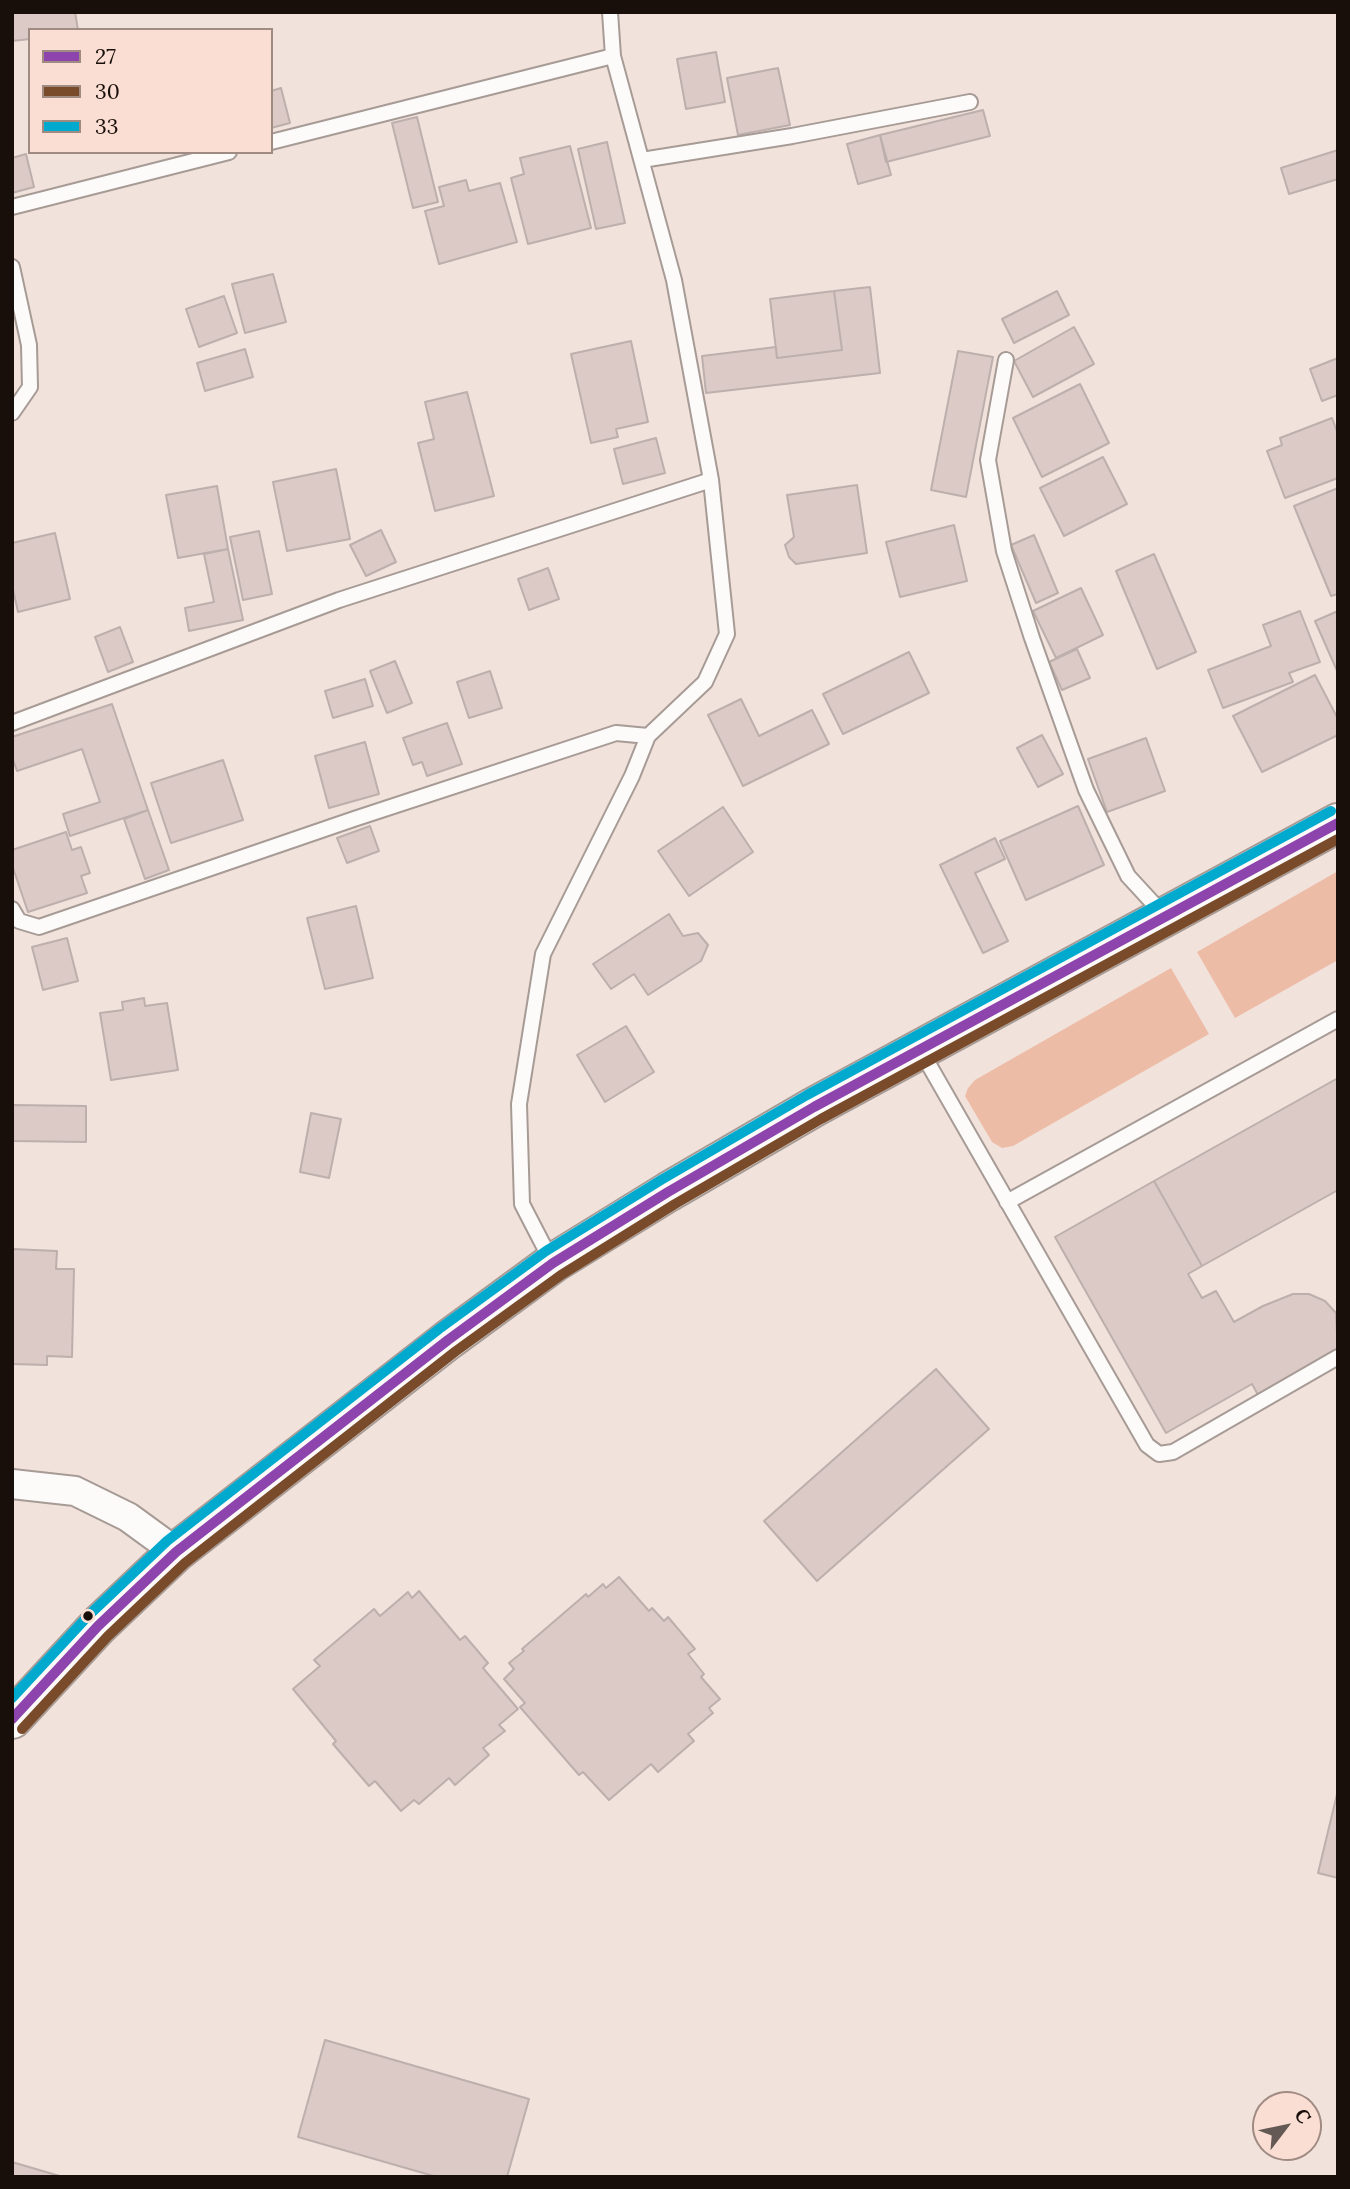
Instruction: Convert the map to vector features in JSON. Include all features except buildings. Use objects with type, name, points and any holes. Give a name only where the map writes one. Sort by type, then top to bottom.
[{"type":"main road","points":[[12,1719],[98,1626],[176,1552],[448,1340],[553,1263],[747,1146],[1338,823]]},
{"type":"street","points":[[12,1484],[75,1491],[128,1517],[176,1552]]},
{"type":"lane","points":[[553,1263],[522,1204],[519,1104],[543,954],[632,776],[648,736],[705,682],[727,634],[710,480],[674,280],[613,56],[610,12]]},
{"type":"lane","points":[[273,141],[613,56]]},
{"type":"lane","points":[[642,160],[792,136],[970,102]]},
{"type":"lane","points":[[12,207],[221,154]]},
{"type":"lane","points":[[12,267],[29,345],[30,387],[12,413]]},
{"type":"lane","points":[[1006,360],[988,460],[1004,551],[1086,790],[1128,876],[1166,918]]},
{"type":"lane","points":[[12,723],[339,600],[710,480]]},
{"type":"lane","points":[[12,909],[19,921],[39,927],[616,733],[648,736]]},
{"type":"lane","points":[[1007,1202],[1338,1019]]},
{"type":"lane","points":[[920,1050],[1147,1445],[1159,1454],[1173,1452],[1338,1357]]},
{"type":"shaded area","points":[[1338,871],[1338,960],[1235,1018],[1197,952]]},
{"type":"shaded area","points":[[1171,968],[1209,1034],[1013,1146],[1002,1148],[992,1142],[965,1096],[975,1080]]},
{"type":"transit line","name":"33","points":[[12,1698],[88,1616],[167,1541],[439,1329],[546,1251],[807,1095],[1331,811]]},
{"type":"transit line","name":"27","points":[[12,1719],[98,1626],[176,1552],[448,1340],[553,1263],[814,1107],[1338,823]]},
{"type":"transit line","name":"30","points":[[22,1729],[108,1636],[185,1563],[456,1351],[561,1275],[675,1204],[821,1119],[1338,839]]}]
